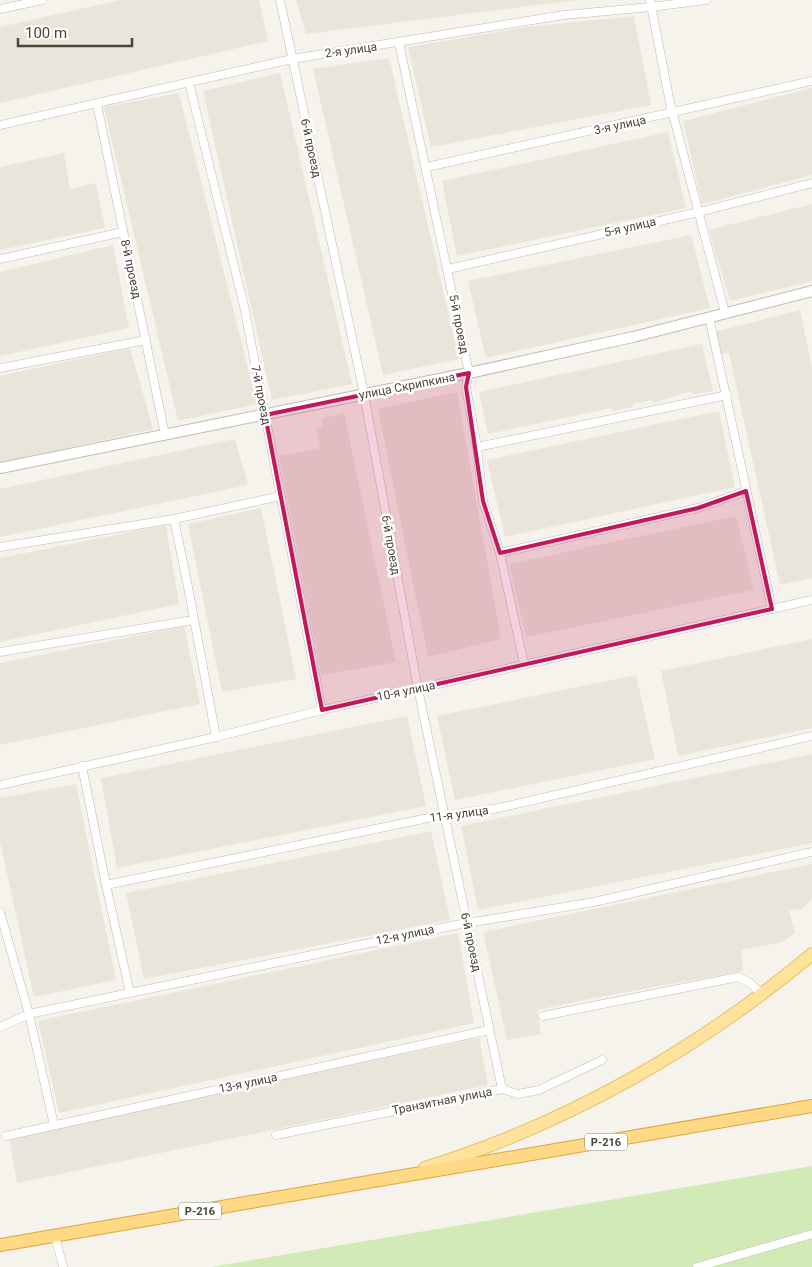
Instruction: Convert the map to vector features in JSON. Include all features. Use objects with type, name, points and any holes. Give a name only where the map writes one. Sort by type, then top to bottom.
[{"type":"highway","name":"Р-216","points":[[0,1245],[812,1106]]},
{"type":"main road","points":[[399,1176],[476,1152],[607,1091],[659,1063],[762,994],[812,954]]},
{"type":"street","points":[[0,9],[42,0]]},
{"type":"street","name":"6-й проезд","points":[[280,0],[364,394],[418,689],[502,1089]]},
{"type":"street","name":"2-я улица","points":[[0,125],[292,59],[564,15],[650,4],[706,0]]},
{"type":"street","points":[[650,4],[673,114],[725,313]]},
{"type":"street","name":"5-й проезд","points":[[399,43],[427,167],[469,373],[466,387],[477,446],[483,501],[500,553],[524,664]]},
{"type":"street","name":"3-я улица","points":[[427,167],[673,114],[812,81]]},
{"type":"street","name":"7-й проезд","points":[[189,83],[244,306],[322,710]]},
{"type":"street","name":"8-й проезд","points":[[97,104],[165,435]]},
{"type":"street","name":"5-я улица","points":[[448,269],[700,212],[812,183]]},
{"type":"street","points":[[0,259],[123,232]]},
{"type":"street","name":"улица Скрипкина","points":[[0,468],[469,373],[812,291]]},
{"type":"street","points":[[709,317],[772,609]]},
{"type":"street","points":[[0,368],[146,340]]},
{"type":"street","points":[[477,446],[727,395]]},
{"type":"street","points":[[500,553],[698,508],[746,491]]},
{"type":"street","points":[[0,547],[174,519],[281,496]]},
{"type":"street","points":[[174,519],[216,737]]},
{"type":"street","name":"10-я улица","points":[[0,784],[216,737],[322,710],[812,600]]},
{"type":"street","points":[[0,652],[193,620]]},
{"type":"street","name":"11-я улица","points":[[106,885],[445,816],[499,808],[812,736]]},
{"type":"street","points":[[82,766],[130,993]]},
{"type":"street","name":"12-я улица","points":[[0,1026],[29,1014],[468,923],[594,902],[812,852]]},
{"type":"street","points":[[0,912],[29,1014],[54,1125]]},
{"type":"street","points":[[543,1016],[738,977],[749,982],[762,994]]},
{"type":"street","name":"13-я улица","points":[[6,1136],[489,1030]]},
{"type":"street","name":"Транзитная улица","points":[[276,1135],[502,1089],[518,1094],[539,1090],[602,1060]]},
{"type":"street","points":[[697,1267],[812,1234]]},
{"type":"street","points":[[55,1236],[63,1267]]},
{"type":"highlighted area","points":[[469,373],[466,387],[483,501],[500,553],[698,508],[746,491],[772,609],[322,710],[265,415]]},
{"type":"shaded area","points":[[121,0],[259,0],[268,41],[0,103],[0,27]]},
{"type":"shaded area","points":[[296,0],[578,0],[306,34]]},
{"type":"shaded area","points":[[634,16],[651,105],[431,147],[408,47],[526,27]]},
{"type":"shaded area","points":[[389,58],[459,359],[383,375],[313,69]]},
{"type":"shaded area","points":[[280,73],[352,384],[272,400],[203,91]]},
{"type":"shaded area","points":[[812,88],[812,175],[702,204],[683,121]]},
{"type":"shaded area","points":[[179,93],[257,404],[178,421],[104,107]]},
{"type":"shaded area","points":[[668,132],[686,208],[457,256],[442,181]]},
{"type":"shaded area","points":[[64,153],[70,189],[96,183],[105,228],[0,250],[0,167]]},
{"type":"shaded area","points":[[812,204],[812,281],[730,301],[709,230]]},
{"type":"shaded area","points":[[691,235],[710,308],[486,358],[468,281]]},
{"type":"shaded area","points":[[113,245],[129,328],[0,356],[0,272]]},
{"type":"shaded area","points":[[800,310],[812,368],[812,578],[780,585],[729,353],[721,354],[715,332]]},
{"type":"shaded area","points":[[702,344],[713,391],[693,394],[691,391],[653,403],[652,400],[633,404],[633,407],[613,411],[612,408],[488,434],[479,392]]},
{"type":"shaded area","points":[[130,348],[153,429],[0,463],[0,376]]},
{"type":"shaded area","points":[[457,392],[501,639],[428,657],[378,409]]},
{"type":"shaded area","points":[[719,411],[735,487],[505,537],[487,460]]},
{"type":"shaded area","points":[[344,413],[396,662],[321,675],[279,456],[320,448],[316,428],[323,427],[321,419]]},
{"type":"shaded area","points":[[235,439],[248,485],[0,537],[0,489]]},
{"type":"shaded area","points":[[261,508],[296,679],[222,692],[188,524]]},
{"type":"shaded area","points":[[736,516],[754,590],[526,637],[509,564]]},
{"type":"shaded area","points":[[166,525],[179,604],[0,642],[0,558]]},
{"type":"shaded area","points":[[184,626],[200,704],[0,745],[0,663]]},
{"type":"shaded area","points":[[812,639],[812,728],[678,756],[661,671]]},
{"type":"shaded area","points":[[636,675],[655,759],[455,800],[437,716]]},
{"type":"shaded area","points":[[407,716],[426,806],[117,868],[101,778]]},
{"type":"shaded area","points":[[812,754],[812,843],[478,910],[461,826]]},
{"type":"shaded area","points":[[76,784],[116,980],[34,997],[0,842],[0,798]]},
{"type":"shaded area","points":[[431,831],[450,920],[144,979],[126,893]]},
{"type":"shaded area","points":[[812,864],[812,899],[802,909],[789,910],[795,933],[782,942],[741,950],[743,971],[537,1010],[541,1034],[507,1040],[483,932]]},
{"type":"shaded area","points":[[458,933],[474,1023],[59,1113],[38,1021]]},
{"type":"shaded area","points":[[479,1038],[488,1085],[17,1183],[9,1137]]},
{"type":"green space","points":[[812,1166],[812,1267],[211,1267]]}]
